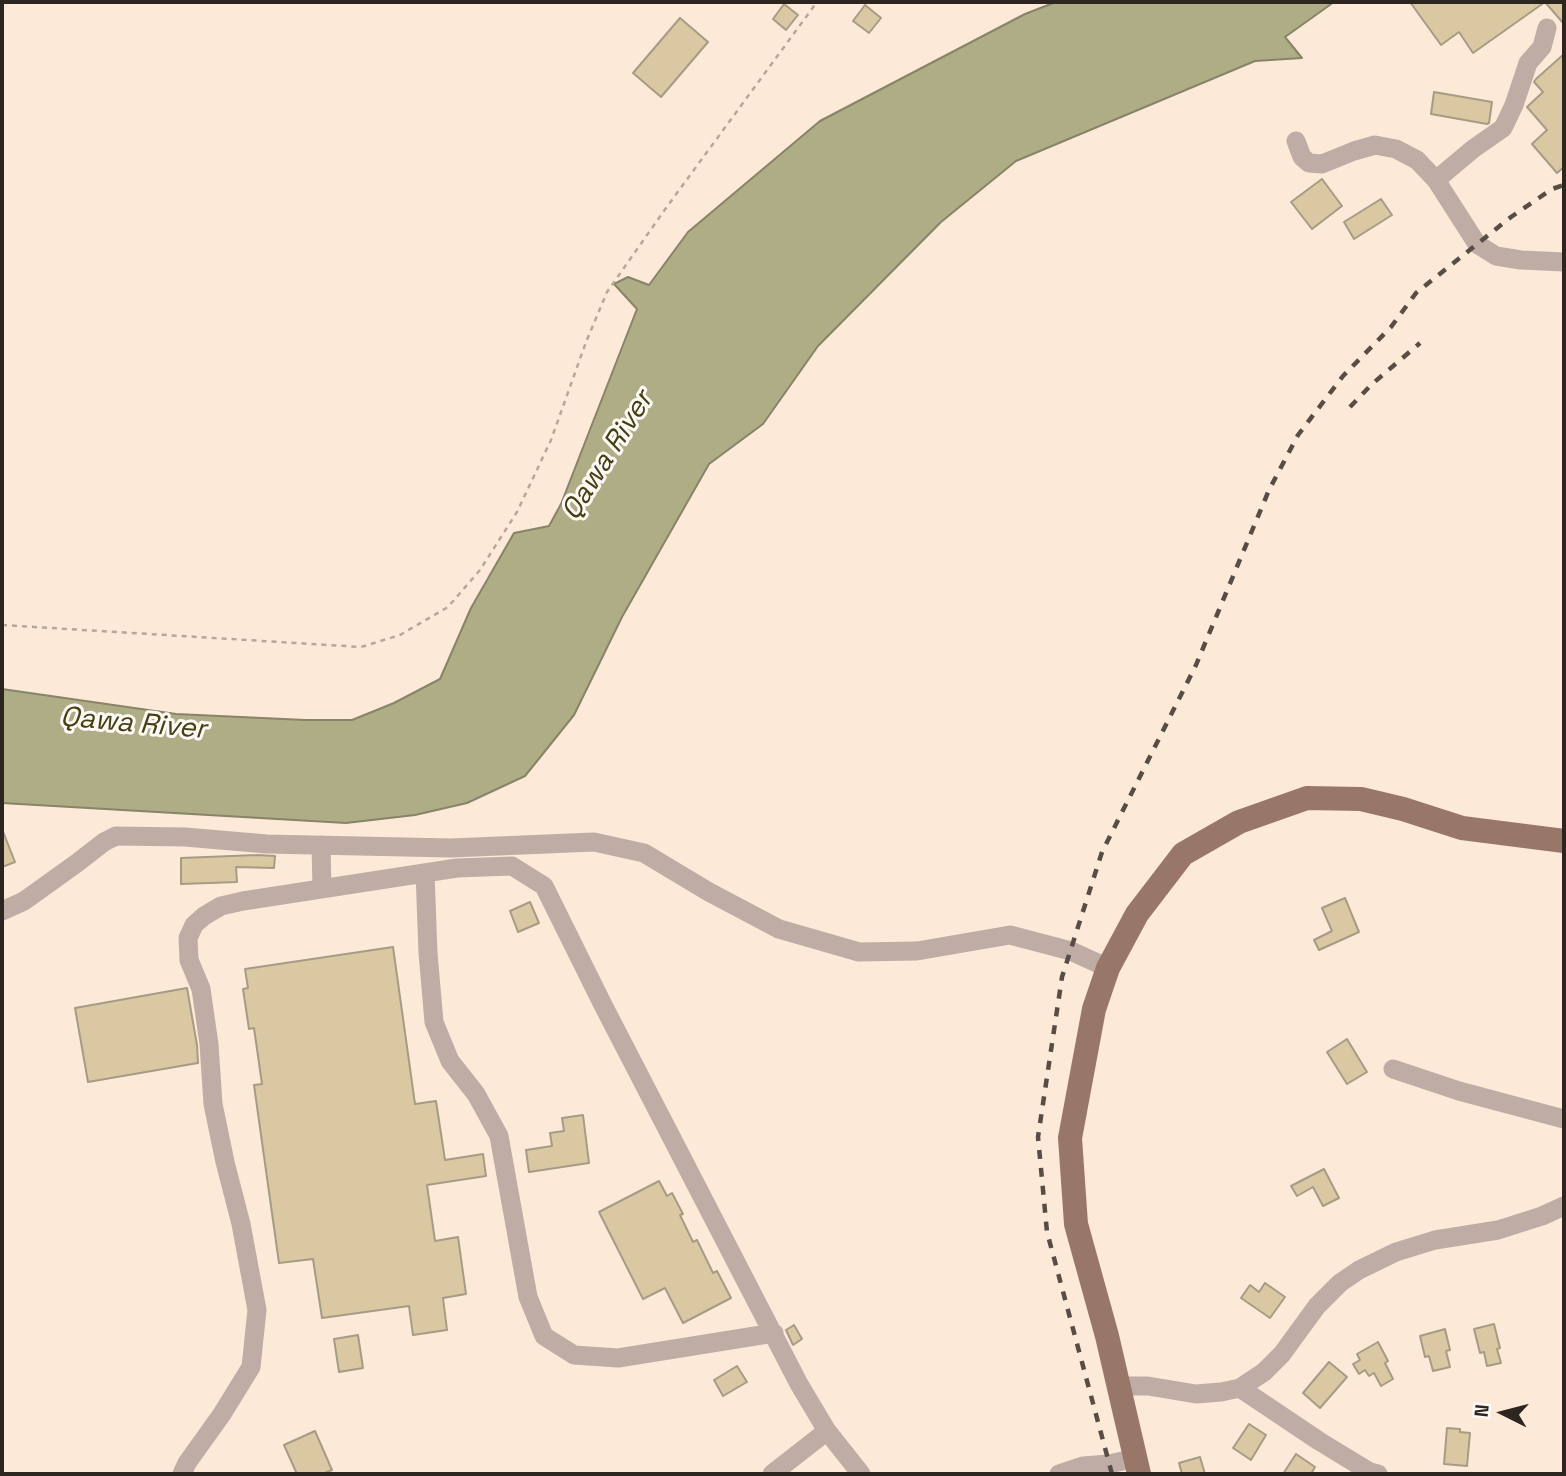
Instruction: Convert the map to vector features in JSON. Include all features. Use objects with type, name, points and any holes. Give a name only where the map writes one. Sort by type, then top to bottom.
[{"type":"main road","points":[[1138,1466],[1076,1224],[1070,1138],[1094,1009],[1108,968],[1137,914],[1183,854],[1239,822],[1307,797],[1361,799],[1403,808],[1462,828],[1564,841]]},
{"type":"street","points":[[1436,180],[1503,128],[1528,63],[1542,47],[1547,27]]},
{"type":"street","points":[[1296,141],[1302,157],[1309,163],[1322,164],[1375,145],[1396,149],[1417,160],[1436,180],[1477,244],[1496,256],[1564,262]]},
{"type":"street","points":[[2,911],[24,901],[116,836],[185,837],[267,844],[451,848],[594,842],[644,853],[779,929],[859,952],[917,951],[1010,935],[1071,951],[1108,968]]},
{"type":"street","points":[[321,845],[322,889]]},
{"type":"street","points":[[182,1474],[187,1462],[222,1414],[251,1367],[257,1310],[241,1224],[213,1104],[209,1044],[201,989],[189,960],[188,938],[194,925],[221,906],[243,901],[457,868],[512,866],[544,886],[799,1384],[827,1431],[861,1474]]},
{"type":"street","points":[[425,873],[434,1022],[450,1061],[476,1094],[499,1136],[528,1297],[544,1336],[575,1355],[618,1359],[774,1333]]},
{"type":"street","points":[[1393,1069],[1459,1091],[1564,1119]]},
{"type":"street","points":[[1119,1386],[1148,1386],[1196,1394],[1240,1388],[1265,1372],[1282,1354],[1317,1306],[1339,1283],[1359,1270],[1396,1252],[1435,1240],[1498,1230],[1564,1206]]},
{"type":"street","points":[[1240,1388],[1319,1441],[1370,1472],[1378,1474]]},
{"type":"street","points":[[772,1474],[827,1431]]},
{"type":"street","points":[[1059,1474],[1083,1466],[1138,1466]]},
{"type":"path","points":[[2,625],[361,647],[400,635],[448,607],[480,569],[517,512],[551,440],[607,292],[817,2]]},
{"type":"water","name":"Qawa River","points":[[1056,2],[1334,2],[1285,37],[1302,58],[1255,61],[1016,161],[941,222],[818,346],[763,424],[709,464],[622,617],[574,715],[525,776],[467,803],[415,815],[346,823],[2,803],[2,689],[176,714],[352,720],[394,703],[440,679],[471,608],[514,533],[549,526],[561,504],[637,309],[614,284],[628,277],[649,285],[688,232],[820,121],[1025,14]]},
{"type":"building","points":[[1410,2],[1545,2],[1473,53],[1459,32],[1441,45]]},
{"type":"building","points":[[1545,2],[1564,2],[1564,24]]},
{"type":"building","points":[[784,4],[798,15],[786,30],[773,19]]},
{"type":"building","points":[[865,5],[881,18],[869,33],[853,21]]},
{"type":"building","points":[[680,18],[708,42],[661,97],[633,73]]},
{"type":"building","points":[[1564,54],[1564,167],[1557,173],[1532,144],[1547,130],[1527,107],[1543,92],[1534,82],[1536,79]]},
{"type":"building","points":[[1434,92],[1492,102],[1489,123],[1431,114]]},
{"type":"building","points":[[1322,179],[1342,206],[1312,229],[1291,202]]},
{"type":"building","points":[[1381,199],[1392,215],[1354,239],[1344,222]]},
{"type":"building","points":[[2,829],[15,862],[2,867]]},
{"type":"building","points":[[275,856],[274,868],[236,867],[237,882],[181,884],[181,858]]},
{"type":"building","points":[[1345,898],[1359,932],[1319,950],[1314,940],[1332,931],[1322,908]]},
{"type":"building","points":[[530,902],[539,923],[518,932],[510,911]]},
{"type":"building","points":[[393,947],[415,1104],[436,1101],[445,1160],[483,1154],[486,1176],[427,1185],[435,1241],[458,1237],[466,1294],[443,1298],[447,1330],[413,1335],[409,1306],[322,1318],[313,1259],[279,1263],[254,1085],[262,1084],[254,1028],[249,1029],[243,989],[248,988],[245,969]]},
{"type":"building","points":[[187,988],[198,1063],[88,1082],[75,1008]]},
{"type":"building","points":[[1347,1039],[1367,1072],[1347,1084],[1327,1052]]},
{"type":"building","points":[[583,1115],[589,1163],[529,1172],[526,1150],[552,1146],[550,1133],[564,1131],[562,1118]]},
{"type":"building","points":[[1324,1169],[1339,1198],[1323,1206],[1313,1187],[1297,1196],[1291,1186]]},
{"type":"building","points":[[659,1181],[667,1196],[672,1193],[693,1242],[697,1240],[713,1273],[717,1271],[731,1298],[683,1323],[665,1288],[643,1299],[599,1212]]},
{"type":"building","points":[[1265,1283],[1285,1297],[1270,1318],[1241,1298],[1250,1285],[1259,1292]]},
{"type":"building","points":[[1494,1324],[1501,1363],[1487,1366],[1484,1352],[1480,1353],[1474,1329]]},
{"type":"building","points":[[794,1325],[802,1339],[793,1345],[786,1330]]},
{"type":"building","points":[[1445,1329],[1450,1350],[1446,1351],[1450,1367],[1433,1371],[1429,1356],[1425,1357],[1420,1336]]},
{"type":"building","points":[[358,1335],[363,1368],[339,1372],[334,1339]]},
{"type":"building","points":[[1378,1342],[1388,1361],[1385,1363],[1393,1379],[1381,1386],[1374,1373],[1369,1376],[1365,1370],[1359,1374],[1353,1364],[1360,1360],[1357,1354]]},
{"type":"building","points":[[1329,1362],[1347,1377],[1320,1408],[1303,1393]]},
{"type":"building","points":[[737,1366],[747,1382],[723,1396],[714,1380]]},
{"type":"building","points":[[1249,1424],[1266,1435],[1251,1460],[1233,1448]]},
{"type":"building","points":[[1447,1428],[1470,1433],[1467,1466],[1444,1464]]},
{"type":"building","points":[[315,1431],[332,1470],[322,1474],[297,1474],[284,1445]]},
{"type":"building","points":[[1296,1454],[1315,1467],[1311,1474],[1283,1474]]},
{"type":"building","points":[[1200,1457],[1205,1474],[1182,1474],[1179,1463]]},
{"type":"railway","points":[[1112,1474],[1047,1232],[1038,1137],[1062,977],[1102,852],[1196,665],[1269,490],[1298,435],[1343,376],[1391,327],[1416,293],[1511,217],[1552,189],[1564,185]]},
{"type":"railway","points":[[1350,407],[1420,343]]}]
